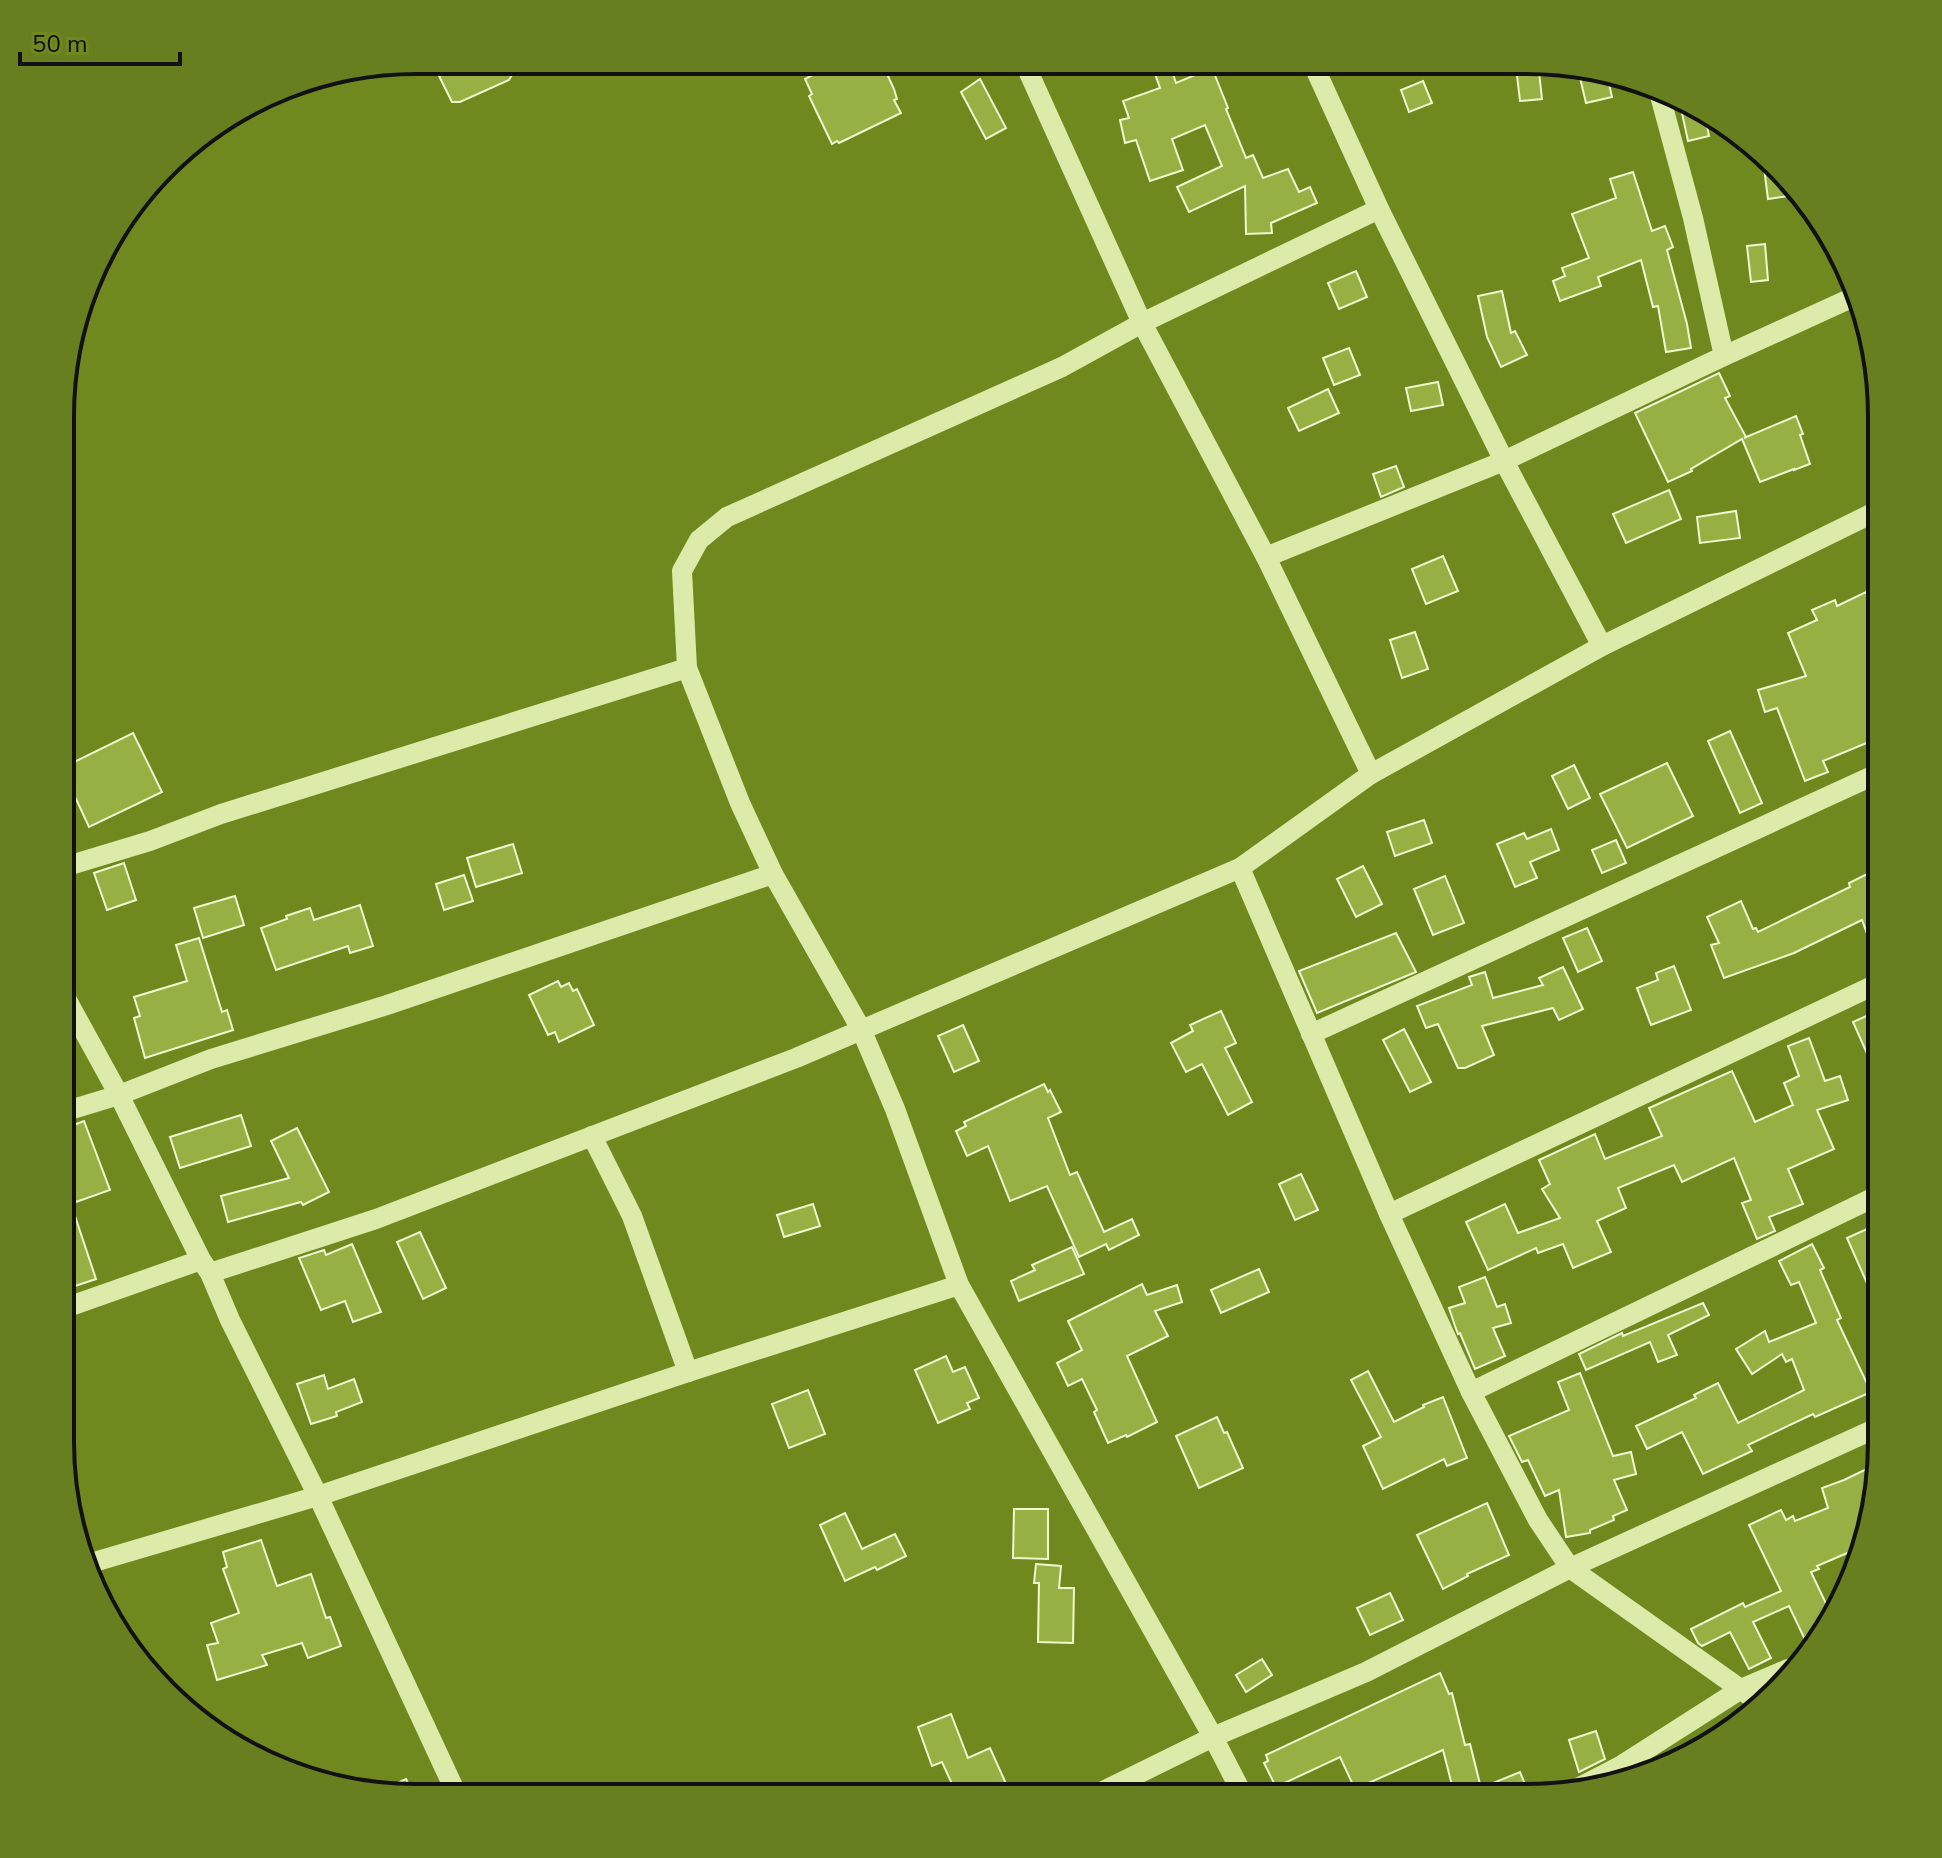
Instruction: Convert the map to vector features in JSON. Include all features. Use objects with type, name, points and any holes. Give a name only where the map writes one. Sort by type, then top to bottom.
[{"type":"street","points":[[1029,74],[1142,323],[1266,557],[1371,774]]},
{"type":"street","points":[[1317,74],[1379,209],[1504,461],[1602,646]]},
{"type":"street","points":[[1662,102],[1693,218],[1724,356]]},
{"type":"street","points":[[1237,1784],[959,1285],[895,1109],[861,1029],[773,874],[740,803],[687,668],[682,571],[699,540],[727,517],[1062,367],[1142,323],[1379,209]]},
{"type":"street","points":[[1266,557],[1504,461],[1848,300]]},
{"type":"street","points":[[74,1305],[376,1219],[796,1058],[1240,868],[1371,774],[1602,646],[1868,516]]},
{"type":"street","points":[[74,864],[150,841],[221,814],[687,668]]},
{"type":"street","points":[[1311,1034],[1868,778]]},
{"type":"street","points":[[1240,868],[1389,1214],[1471,1392],[1538,1520],[1570,1568],[1753,1698]]},
{"type":"street","points":[[74,1109],[119,1095],[211,1059],[387,1005],[773,874]]},
{"type":"street","points":[[1389,1214],[1868,988]]},
{"type":"street","points":[[74,1013],[119,1095],[318,1496],[452,1784]]},
{"type":"street","points":[[592,1136],[632,1216],[688,1372]]},
{"type":"street","points":[[1471,1392],[1868,1200]]},
{"type":"street","points":[[96,1562],[318,1496],[959,1285]]},
{"type":"street","points":[[1117,1784],[1213,1737],[1366,1672],[1570,1568],[1868,1432]]},
{"type":"street","points":[[1603,1775],[1741,1689],[1777,1674]]},
{"type":"building","points":[[513,74],[509,80],[460,102],[452,102],[439,76]]},
{"type":"building","points":[[815,74],[887,74],[901,113],[832,144],[809,96],[812,94],[805,79]]},
{"type":"building","points":[[1155,74],[1173,74],[1176,83],[1198,74],[1214,74],[1246,158],[1253,155],[1263,178],[1288,169],[1299,192],[1310,187],[1317,203],[1271,223],[1272,233],[1246,234],[1245,186],[1189,212],[1177,187],[1222,166],[1205,125],[1172,139],[1183,170],[1150,181],[1136,140],[1125,143],[1120,120],[1129,118],[1123,101],[1160,88]]},
{"type":"building","points":[[1517,75],[1539,75],[1542,99],[1520,101]]},
{"type":"building","points":[[980,79],[1006,128],[986,139],[961,92]]},
{"type":"building","points":[[1580,79],[1609,85],[1612,97],[1586,103]]},
{"type":"building","points":[[1423,81],[1432,103],[1409,112],[1401,90]]},
{"type":"building","points":[[1682,112],[1707,126],[1709,136],[1688,141]]},
{"type":"building","points":[[1764,171],[1787,196],[1768,199]]},
{"type":"building","points":[[1633,172],[1652,231],[1665,226],[1673,247],[1667,250],[1691,348],[1666,352],[1658,306],[1653,307],[1641,260],[1598,277],[1601,286],[1560,301],[1553,281],[1565,276],[1562,268],[1589,258],[1572,214],[1616,198],[1610,179]]},
{"type":"building","points":[[1765,244],[1768,280],[1751,282],[1747,246]]},
{"type":"building","points":[[1356,271],[1367,297],[1339,309],[1328,283]]},
{"type":"building","points":[[1502,291],[1511,333],[1515,331],[1527,355],[1501,367],[1487,337],[1478,296]]},
{"type":"building","points":[[1349,348],[1360,375],[1334,385],[1323,358]]},
{"type":"building","points":[[1719,373],[1730,396],[1725,398],[1744,438],[1796,416],[1810,464],[1760,482],[1742,439],[1692,471],[1668,482],[1635,413]]},
{"type":"building","points":[[1438,382],[1443,405],[1411,411],[1406,388]]},
{"type":"building","points":[[1328,389],[1339,413],[1299,431],[1288,408]]},
{"type":"building","points":[[1396,466],[1404,487],[1381,497],[1373,474]]},
{"type":"building","points":[[1669,490],[1681,519],[1626,543],[1613,514]]},
{"type":"building","points":[[1736,511],[1740,538],[1700,543],[1697,517]]},
{"type":"building","points":[[1443,556],[1458,591],[1426,604],[1412,569]]},
{"type":"building","points":[[1866,592],[1868,596],[1868,742],[1823,761],[1828,772],[1805,781],[1777,708],[1765,712],[1758,690],[1806,676],[1788,633],[1817,620],[1812,610],[1835,600],[1837,606]]},
{"type":"building","points":[[1415,632],[1428,669],[1402,678],[1390,640]]},
{"type":"building","points":[[1730,731],[1762,803],[1740,813],[1708,741]]},
{"type":"building","points":[[133,733],[162,792],[89,827],[74,795],[74,762]]},
{"type":"building","points":[[1667,763],[1693,816],[1627,848],[1600,794]]},
{"type":"building","points":[[1574,765],[1590,798],[1568,809],[1552,776]]},
{"type":"building","points":[[1424,820],[1432,843],[1395,856],[1387,832]]},
{"type":"building","points":[[1551,829],[1559,850],[1530,862],[1537,878],[1515,887],[1497,844],[1524,833],[1527,839]]},
{"type":"building","points":[[1616,840],[1626,863],[1602,873],[1592,850]]},
{"type":"building","points":[[513,844],[522,873],[476,887],[467,858]]},
{"type":"building","points":[[124,863],[136,900],[107,910],[94,873]]},
{"type":"building","points":[[1363,866],[1382,904],[1356,917],[1337,879]]},
{"type":"building","points":[[1868,874],[1868,937],[1862,920],[1794,953],[1724,978],[1711,945],[1719,943],[1707,917],[1741,901],[1753,929],[1756,928],[1758,932],[1850,887],[1849,883]]},
{"type":"building","points":[[464,875],[473,901],[444,910],[436,884]]},
{"type":"building","points":[[1445,876],[1464,923],[1433,935],[1414,889]]},
{"type":"building","points":[[235,896],[244,925],[203,938],[194,908]]},
{"type":"building","points":[[360,905],[373,946],[350,953],[348,946],[276,970],[261,928],[310,908],[314,920]]},
{"type":"building","points":[[1587,928],[1602,961],[1578,972],[1563,938]]},
{"type":"building","points":[[1396,933],[1416,972],[1317,1013],[1299,971]]},
{"type":"building","points":[[199,938],[222,1012],[227,1010],[233,1030],[145,1058],[134,1018],[140,1016],[134,997],[187,981],[176,945]]},
{"type":"building","points":[[1674,966],[1691,1010],[1651,1025],[1637,988],[1658,980],[1656,973]]},
{"type":"building","points":[[1563,967],[1583,1009],[1559,1020],[1553,1008],[1482,1026],[1494,1055],[1465,1068],[1458,1068],[1438,1024],[1426,1028],[1417,1006],[1472,985],[1469,977],[1485,972],[1493,998],[1543,985],[1539,978]]},
{"type":"building","points":[[558,981],[561,987],[569,983],[573,991],[577,989],[594,1025],[559,1042],[555,1032],[548,1035],[529,995]]},
{"type":"building","points":[[1221,1011],[1236,1043],[1225,1048],[1252,1102],[1228,1115],[1202,1064],[1186,1072],[1171,1043],[1193,1031],[1190,1025]]},
{"type":"building","points":[[1868,1015],[1868,1056],[1853,1022]]},
{"type":"building","points":[[963,1025],[979,1061],[954,1072],[938,1036]]},
{"type":"building","points":[[1404,1029],[1431,1082],[1410,1092],[1383,1040]]},
{"type":"building","points":[[1809,1038],[1825,1081],[1840,1076],[1848,1100],[1817,1110],[1834,1149],[1788,1169],[1803,1204],[1769,1217],[1775,1231],[1757,1239],[1742,1203],[1751,1200],[1734,1158],[1682,1182],[1674,1165],[1618,1188],[1626,1208],[1597,1221],[1611,1252],[1573,1268],[1563,1244],[1538,1253],[1536,1248],[1488,1270],[1466,1222],[1505,1204],[1518,1233],[1560,1218],[1542,1189],[1550,1184],[1539,1160],[1595,1134],[1605,1159],[1662,1136],[1649,1108],[1732,1071],[1755,1122],[1793,1105],[1784,1083],[1799,1076],[1788,1046]]},
{"type":"building","points":[[1044,1084],[1061,1112],[1048,1118],[1070,1175],[1077,1172],[1104,1232],[1132,1219],[1139,1235],[1109,1250],[1106,1244],[1079,1257],[1047,1186],[1010,1201],[988,1146],[967,1156],[956,1131],[966,1126],[964,1122]]},
{"type":"building","points":[[241,1115],[251,1146],[180,1168],[170,1137]]},
{"type":"building","points":[[84,1121],[110,1190],[76,1202],[74,1197],[74,1125]]},
{"type":"building","points":[[297,1128],[329,1192],[303,1205],[301,1202],[228,1222],[221,1196],[289,1178],[271,1141]]},
{"type":"building","points":[[1301,1174],[1318,1210],[1295,1220],[1279,1184]]},
{"type":"building","points":[[813,1204],[820,1226],[784,1237],[777,1215]]},
{"type":"building","points":[[74,1213],[96,1279],[74,1286]]},
{"type":"building","points":[[1868,1228],[1868,1286],[1847,1238]]},
{"type":"building","points":[[420,1232],[446,1288],[423,1299],[397,1242]]},
{"type":"building","points":[[352,1244],[381,1312],[353,1322],[345,1301],[321,1310],[299,1258],[324,1250],[326,1255]]},
{"type":"building","points":[[1812,1244],[1824,1268],[1820,1270],[1841,1318],[1837,1320],[1868,1386],[1868,1393],[1815,1417],[1813,1414],[1748,1445],[1752,1451],[1703,1474],[1682,1432],[1647,1449],[1636,1426],[1696,1398],[1694,1395],[1718,1383],[1738,1423],[1804,1390],[1792,1359],[1786,1362],[1782,1354],[1752,1374],[1736,1349],[1765,1331],[1769,1342],[1816,1323],[1799,1282],[1791,1285],[1779,1261]]},
{"type":"building","points":[[1072,1247],[1084,1274],[1019,1301],[1011,1281],[1035,1270],[1032,1265]]},
{"type":"building","points":[[1259,1269],[1269,1292],[1221,1313],[1211,1290]]},
{"type":"building","points":[[1485,1277],[1497,1307],[1505,1304],[1511,1323],[1493,1328],[1505,1356],[1475,1369],[1449,1308],[1465,1303],[1459,1287]]},
{"type":"building","points":[[1142,1284],[1147,1295],[1177,1285],[1182,1302],[1155,1311],[1168,1336],[1127,1356],[1157,1422],[1108,1443],[1082,1379],[1068,1386],[1057,1363],[1082,1350],[1068,1321]]},
{"type":"building","points":[[1703,1303],[1709,1315],[1668,1335],[1677,1355],[1658,1362],[1650,1342],[1586,1370],[1579,1354],[1622,1333],[1623,1336]]},
{"type":"building","points":[[946,1356],[953,1372],[965,1367],[979,1398],[967,1403],[970,1409],[938,1423],[915,1370]]},
{"type":"building","points":[[1368,1371],[1394,1422],[1443,1397],[1467,1458],[1447,1466],[1444,1459],[1383,1489],[1363,1446],[1381,1437],[1351,1380]]},
{"type":"building","points":[[1580,1373],[1613,1456],[1631,1452],[1636,1474],[1614,1480],[1627,1510],[1613,1516],[1614,1520],[1590,1530],[1590,1533],[1566,1537],[1559,1490],[1545,1496],[1528,1460],[1522,1462],[1509,1436],[1569,1410],[1558,1382]]},
{"type":"building","points":[[324,1375],[328,1389],[354,1379],[362,1402],[336,1412],[337,1416],[311,1424],[297,1384]]},
{"type":"building","points":[[808,1390],[825,1434],[789,1448],[772,1404]]},
{"type":"building","points":[[1217,1417],[1243,1468],[1199,1488],[1176,1436]]},
{"type":"building","points":[[1867,1469],[1850,1552],[1817,1566],[1819,1569],[1811,1572],[1827,1605],[1805,1639],[1789,1606],[1753,1622],[1771,1658],[1749,1669],[1730,1632],[1702,1646],[1698,1643],[1691,1629],[1743,1603],[1745,1607],[1781,1591],[1749,1525],[1781,1510],[1786,1520],[1793,1516],[1795,1521],[1828,1508],[1822,1488]]},
{"type":"building","points":[[1487,1503],[1509,1555],[1443,1589],[1417,1535]]},
{"type":"building","points":[[1014,1509],[1048,1509],[1048,1559],[1013,1558]]},
{"type":"building","points":[[845,1513],[862,1549],[895,1534],[906,1556],[845,1581],[820,1525]]},
{"type":"building","points":[[261,1540],[277,1586],[311,1574],[326,1618],[330,1617],[341,1646],[308,1658],[302,1643],[262,1655],[267,1665],[217,1680],[207,1645],[218,1643],[211,1623],[239,1613],[223,1569],[227,1567],[223,1552]]},
{"type":"building","points":[[1036,1564],[1061,1566],[1059,1588],[1074,1588],[1073,1643],[1038,1642],[1039,1583],[1034,1583]]},
{"type":"building","points":[[1390,1593],[1403,1620],[1370,1635],[1357,1608]]},
{"type":"building","points":[[1262,1659],[1272,1675],[1246,1692],[1236,1675]]},
{"type":"building","points":[[1440,1673],[1449,1694],[1452,1693],[1465,1745],[1470,1744],[1480,1784],[1452,1784],[1443,1750],[1366,1784],[1353,1784],[1340,1757],[1282,1784],[1274,1784],[1264,1763],[1268,1761],[1266,1755]]},
{"type":"building","points":[[951,1714],[968,1758],[990,1748],[1006,1784],[952,1784],[942,1762],[932,1766],[918,1727]]},
{"type":"building","points":[[1596,1731],[1605,1759],[1579,1772],[1569,1740]]},
{"type":"building","points":[[1520,1772],[1525,1784],[1491,1784]]}]
